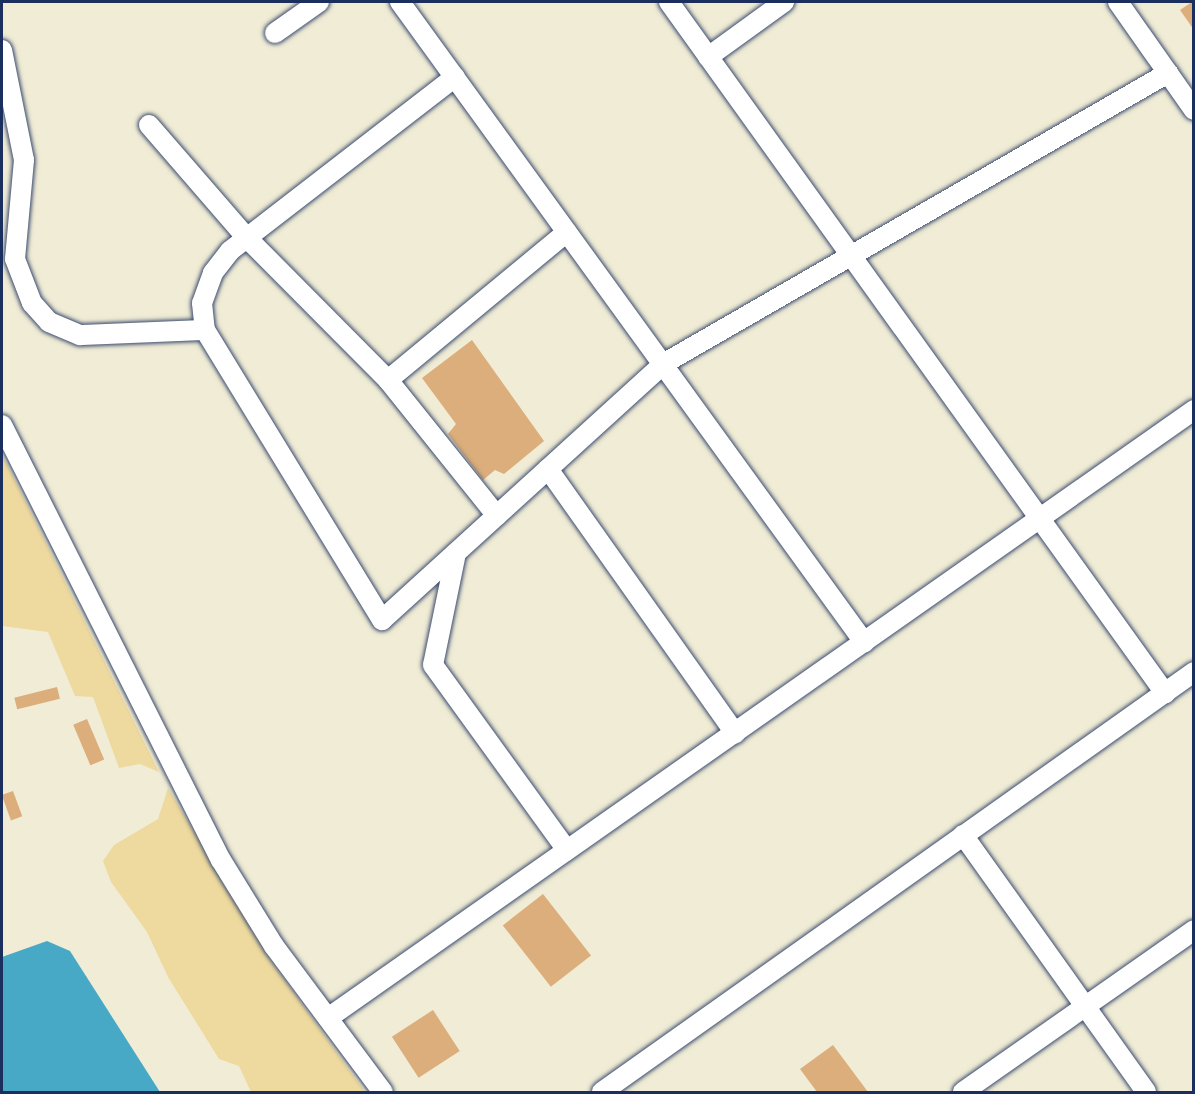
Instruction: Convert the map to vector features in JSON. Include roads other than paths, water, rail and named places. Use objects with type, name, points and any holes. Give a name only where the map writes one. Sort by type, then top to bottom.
[{"type":"street","points":[[275,33],[320,2]]},
{"type":"street","points":[[400,2],[864,642]]},
{"type":"street","points":[[669,2],[1165,693]]},
{"type":"street","points":[[708,57],[784,2]]},
{"type":"street","points":[[1118,2],[1194,110]]},
{"type":"street","points":[[2,50],[24,160],[15,259],[32,303],[49,322],[80,335],[205,330]]},
{"type":"street","points":[[455,77],[230,251],[213,273],[202,303],[205,330],[382,620],[663,364],[1168,73]]},
{"type":"street","points":[[148,125],[247,238],[388,380],[497,516]]},
{"type":"street","points":[[388,380],[567,232]]},
{"type":"street","points":[[328,1018],[1194,410]]},
{"type":"street","points":[[2,425],[221,860],[274,946],[383,1092]]},
{"type":"street","points":[[548,469],[735,733]]},
{"type":"street","points":[[456,553],[433,665],[567,850]]},
{"type":"street","points":[[602,1092],[1194,672]]},
{"type":"street","points":[[963,835],[1146,1092]]},
{"type":"street","points":[[963,1092],[1194,930]]},
{"type":"water","points":[[47,941],[70,951],[160,1092],[2,1092],[2,957]]}]
